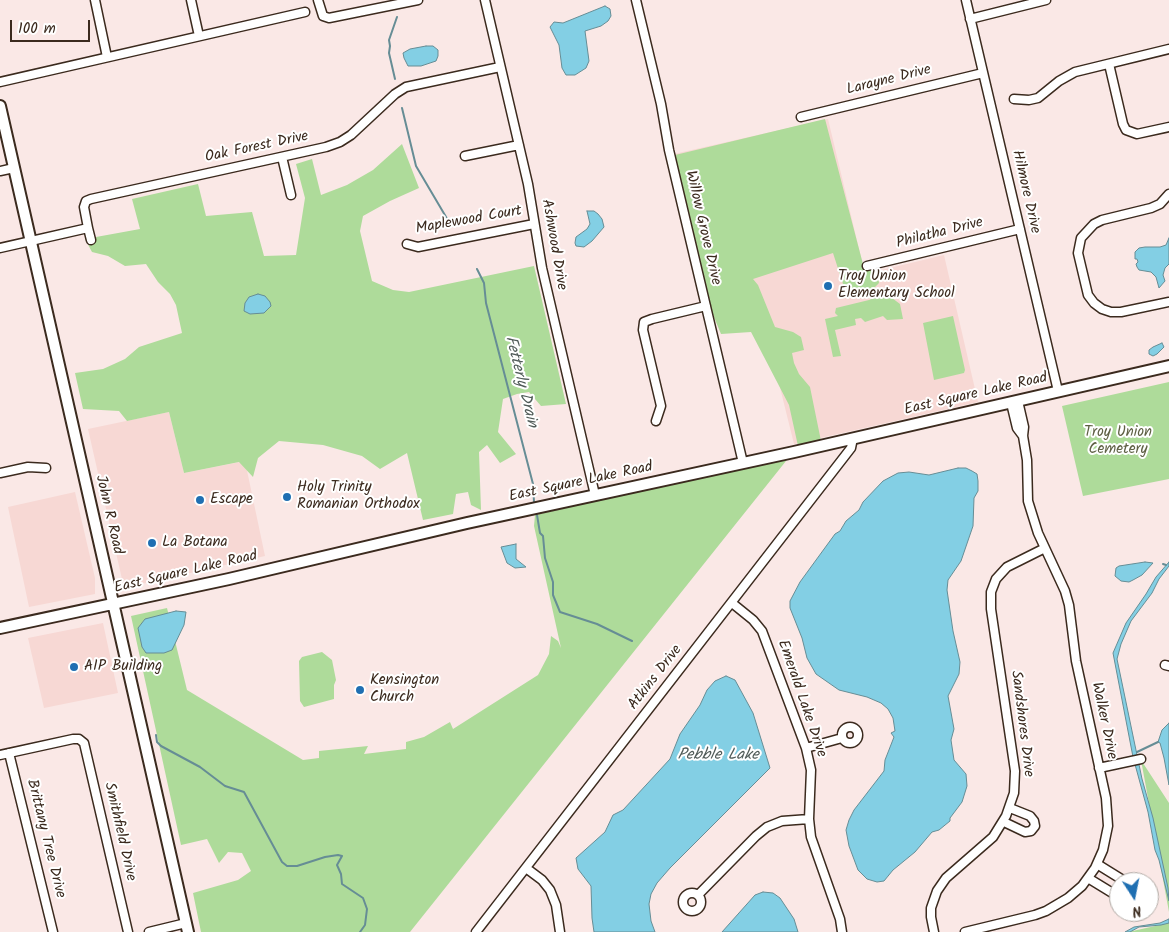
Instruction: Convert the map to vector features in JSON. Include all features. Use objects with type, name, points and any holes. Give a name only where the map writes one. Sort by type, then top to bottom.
[{"type":"main road","name":"John R Road","points":[[0,106],[187,928]]},
{"type":"main road","name":"East Square Lake Road","points":[[0,628],[113,605],[1169,366]]},
{"type":"street","points":[[95,0],[108,57]]},
{"type":"street","points":[[192,0],[200,36]]},
{"type":"street","points":[[318,0],[323,16],[329,18],[418,0]]},
{"type":"street","name":"Ashwood Drive","points":[[485,0],[528,184],[544,277],[596,495]]},
{"type":"street","name":"Willow Grove Drive","points":[[636,0],[743,463]]},
{"type":"street","name":"Hilmore Drive","points":[[966,0],[1058,391]]},
{"type":"street","points":[[970,18],[1046,0]]},
{"type":"street","points":[[0,82],[305,12]]},
{"type":"street","points":[[1014,99],[1034,100],[1069,75],[1169,49]]},
{"type":"street","points":[[1109,64],[1126,130],[1137,134],[1169,127]]},
{"type":"street","name":"Oak Forest Drive","points":[[91,240],[84,207],[88,200],[326,147],[340,142],[395,94],[412,85],[500,67]]},
{"type":"street","name":"Larayne Drive","points":[[801,117],[983,73]]},
{"type":"street","points":[[466,156],[519,145]]},
{"type":"street","points":[[282,157],[291,195]]},
{"type":"street","points":[[0,171],[14,168]]},
{"type":"street","points":[[1168,304],[1121,312],[1111,312],[1102,309],[1088,295],[1078,253],[1081,238],[1094,224],[1102,220],[1151,208],[1160,204],[1169,194]]},
{"type":"street","name":"Maplewood Court","points":[[407,244],[418,247],[534,224]]},
{"type":"street","points":[[0,248],[88,228]]},
{"type":"street","name":"Philatha Drive","points":[[867,266],[1020,229]]},
{"type":"street","points":[[656,421],[660,406],[642,330],[644,322],[706,306]]},
{"type":"street","name":"Walker Drive","points":[[965,932],[1046,911],[1068,898],[1088,878],[1097,864],[1108,826],[1107,802],[1076,661],[1069,605],[1034,523],[1028,501],[1027,460],[1023,436],[1017,428],[1015,402]]},
{"type":"street","name":"Atkins Drive","points":[[476,932],[851,448],[853,438]]},
{"type":"street","points":[[0,473],[28,466],[46,468]]},
{"type":"street","name":"Sandshores Drive","points":[[934,932],[931,908],[934,896],[940,885],[991,839],[1004,822],[1010,808],[1014,793],[1015,771],[991,609],[991,592],[996,580],[1007,567],[1044,548]]},
{"type":"street","name":"Emerald Lake Drive","points":[[732,603],[753,620],[762,631],[806,748],[812,779],[810,830],[814,849],[837,910],[842,932]]},
{"type":"street","points":[[806,748],[842,738]]},
{"type":"street","name":"Smithfield Drive","points":[[9,753],[73,739],[81,740],[86,750],[128,932]]},
{"type":"street","points":[[0,756],[9,753]]},
{"type":"street","name":"Brittany Tree Drive","points":[[9,753],[53,932]]},
{"type":"street","points":[[1099,768],[1141,759]]},
{"type":"street","points":[[1004,822],[1025,832],[1031,831],[1035,826],[1030,816],[1010,808]]},
{"type":"street","points":[[698,895],[756,836],[768,827],[782,821],[810,820]]},
{"type":"street","points":[[1097,864],[1110,872]]},
{"type":"street","points":[[526,868],[542,880],[550,890],[556,905],[560,932]]},
{"type":"street","points":[[1088,878],[1109,891]]},
{"type":"street","points":[[149,932],[187,928]]},
{"type":"shaded area","name":"Troy Union Elementary School","points":[[828,119],[865,274],[944,255],[978,402],[794,444],[758,299],[711,310],[674,154]]},
{"type":"shaded area","points":[[169,412],[184,473],[245,461],[265,556],[124,588],[88,429]]},
{"type":"shaded area","points":[[75,492],[95,578],[95,594],[29,607],[8,507]]},
{"type":"shaded area","points":[[103,623],[118,693],[44,708],[28,638]]},
{"type":"green space","points":[[825,119],[864,268],[877,267],[879,283],[873,289],[865,291],[850,288],[843,284],[833,253],[753,279],[758,285],[775,327],[793,332],[801,337],[804,350],[792,353],[799,374],[810,387],[821,441],[798,446],[789,405],[751,332],[721,334],[711,310],[675,155]]},
{"type":"green space","points":[[402,144],[419,188],[363,216],[360,231],[372,281],[393,290],[409,292],[534,266],[566,404],[541,406],[529,392],[503,399],[498,432],[516,454],[500,463],[487,445],[479,452],[481,510],[471,505],[468,492],[456,494],[453,514],[423,520],[407,453],[380,469],[362,456],[323,445],[279,441],[258,458],[253,477],[239,462],[184,473],[169,412],[127,421],[119,411],[83,409],[75,373],[103,369],[125,359],[139,347],[182,333],[176,305],[170,294],[158,282],[146,264],[125,266],[108,256],[92,252],[85,239],[140,229],[132,199],[198,184],[206,216],[252,212],[264,256],[296,255],[305,198],[296,164],[312,159],[321,195],[347,185],[373,170]]},
{"type":"green space","points":[[880,295],[892,298],[900,304],[903,319],[887,320],[883,316],[865,322],[861,318],[855,319],[856,325],[835,330],[841,356],[833,357],[825,319],[838,316],[835,313],[836,308],[869,300]]},
{"type":"green space","points":[[953,316],[965,370],[964,373],[934,380],[923,323]]},
{"type":"green space","name":"Troy Union Cemetery","points":[[1169,382],[1169,479],[1083,496],[1062,406]]},
{"type":"green space","points":[[790,456],[410,932],[201,932],[193,893],[238,880],[251,871],[242,853],[228,852],[219,863],[207,839],[181,845],[131,616],[167,608],[187,690],[303,760],[319,758],[319,751],[368,746],[364,754],[406,749],[406,742],[424,737],[450,722],[453,729],[538,675],[549,654],[551,636],[558,641],[561,648],[534,526],[535,515]]},
{"type":"green space","points":[[322,652],[332,660],[336,680],[334,699],[304,707],[300,701],[299,661],[302,657]]},
{"type":"green space","points":[[1141,760],[1169,803],[1169,912]]},
{"type":"green space","points":[[1169,923],[1169,932],[1128,932]]},
{"type":"water","points":[[605,6],[610,9],[611,16],[608,21],[601,26],[585,31],[589,61],[586,68],[575,75],[566,75],[562,68],[559,45],[550,27],[554,22],[563,23]]},
{"type":"water","points":[[433,46],[438,50],[436,61],[421,66],[408,66],[403,53],[410,49]]},
{"type":"water","points":[[587,211],[594,211],[598,214],[602,219],[604,227],[584,247],[576,246],[576,237],[587,229],[590,224]]},
{"type":"water","points":[[1169,238],[1169,264],[1165,268],[1163,275],[1165,281],[1159,288],[1156,277],[1151,272],[1139,270],[1137,267],[1136,264],[1138,262],[1135,259],[1135,252],[1139,248],[1166,245]]},
{"type":"water","points":[[258,294],[265,296],[271,306],[264,313],[250,314],[244,311],[245,303],[249,297]]},
{"type":"water","points":[[1162,343],[1164,347],[1157,354],[1153,356],[1149,354],[1149,350]]},
{"type":"water","points":[[966,468],[977,474],[978,481],[978,491],[974,498],[973,526],[961,561],[948,580],[947,590],[960,662],[959,674],[948,696],[954,729],[951,740],[954,760],[966,774],[967,786],[962,802],[950,818],[950,821],[939,830],[932,832],[915,852],[893,870],[884,881],[877,882],[867,879],[858,870],[849,846],[846,830],[854,810],[884,771],[885,760],[894,737],[891,733],[895,731],[893,718],[888,709],[881,703],[867,697],[839,690],[816,674],[807,658],[802,638],[790,608],[790,601],[800,582],[835,534],[840,531],[846,521],[859,510],[863,502],[883,481],[898,473],[909,472],[929,475]]},
{"type":"water","points":[[516,544],[516,559],[526,567],[515,568],[507,563],[501,547]]},
{"type":"water","points":[[1145,562],[1153,563],[1142,575],[1129,582],[1121,581],[1115,576],[1116,568],[1119,566]]},
{"type":"water","points":[[1169,562],[1169,566],[1159,579],[1152,593],[1131,621],[1117,659],[1142,779],[1153,818],[1169,901],[1133,757],[1113,653],[1126,623],[1156,577]]},
{"type":"water","points":[[176,611],[186,612],[184,625],[172,650],[164,653],[146,653],[142,647],[138,628],[145,619]]},
{"type":"water","name":"Pebble Lake","points":[[726,676],[735,680],[753,713],[770,768],[657,883],[651,894],[649,904],[651,921],[655,932],[594,932],[591,886],[578,869],[576,858],[605,832],[613,815],[623,810],[670,759],[680,734],[700,705],[707,690],[715,681]]},
{"type":"water","points":[[1169,723],[1169,785],[1164,758],[1160,743],[1158,742],[1162,730]]},
{"type":"water","points":[[763,892],[773,893],[780,898],[794,919],[798,932],[722,932],[755,895]]},
{"type":"water","points":[[1169,919],[1169,923],[1139,927],[1130,932],[1125,932],[1134,927],[1160,923]]},
{"type":"waterway","points":[[395,79],[389,53],[389,40],[397,17]]},
{"type":"waterway","name":"Fetterly Drain","points":[[402,108],[416,166],[449,222]]},
{"type":"waterway","name":"Fetterly Drain","points":[[477,269],[484,283],[486,303],[533,484],[534,502]]},
{"type":"waterway","name":"Fetterly Drain","points":[[537,515],[540,533],[543,536],[545,558],[553,582],[553,595],[560,612],[597,624],[632,641]]},
{"type":"waterway","points":[[156,735],[157,742],[161,746],[200,767],[225,786],[244,792],[282,862],[287,866],[297,866],[325,857],[342,856],[337,865],[341,874],[342,884],[363,898],[367,909],[365,925],[360,932]]},
{"type":"waterway","points":[[1137,752],[1158,742]]},
{"type":"place","name":"Troy Union Elementary School","points":[[828,286]]},
{"type":"place","name":"Holy Trinity Romanian Orthodox","points":[[287,497]]},
{"type":"place","name":"Escape","points":[[200,500]]},
{"type":"place","name":"La Botana","points":[[152,543]]},
{"type":"place","name":"AIP Building","points":[[74,667]]},
{"type":"place","name":"Kensington Church","points":[[360,690]]}]
